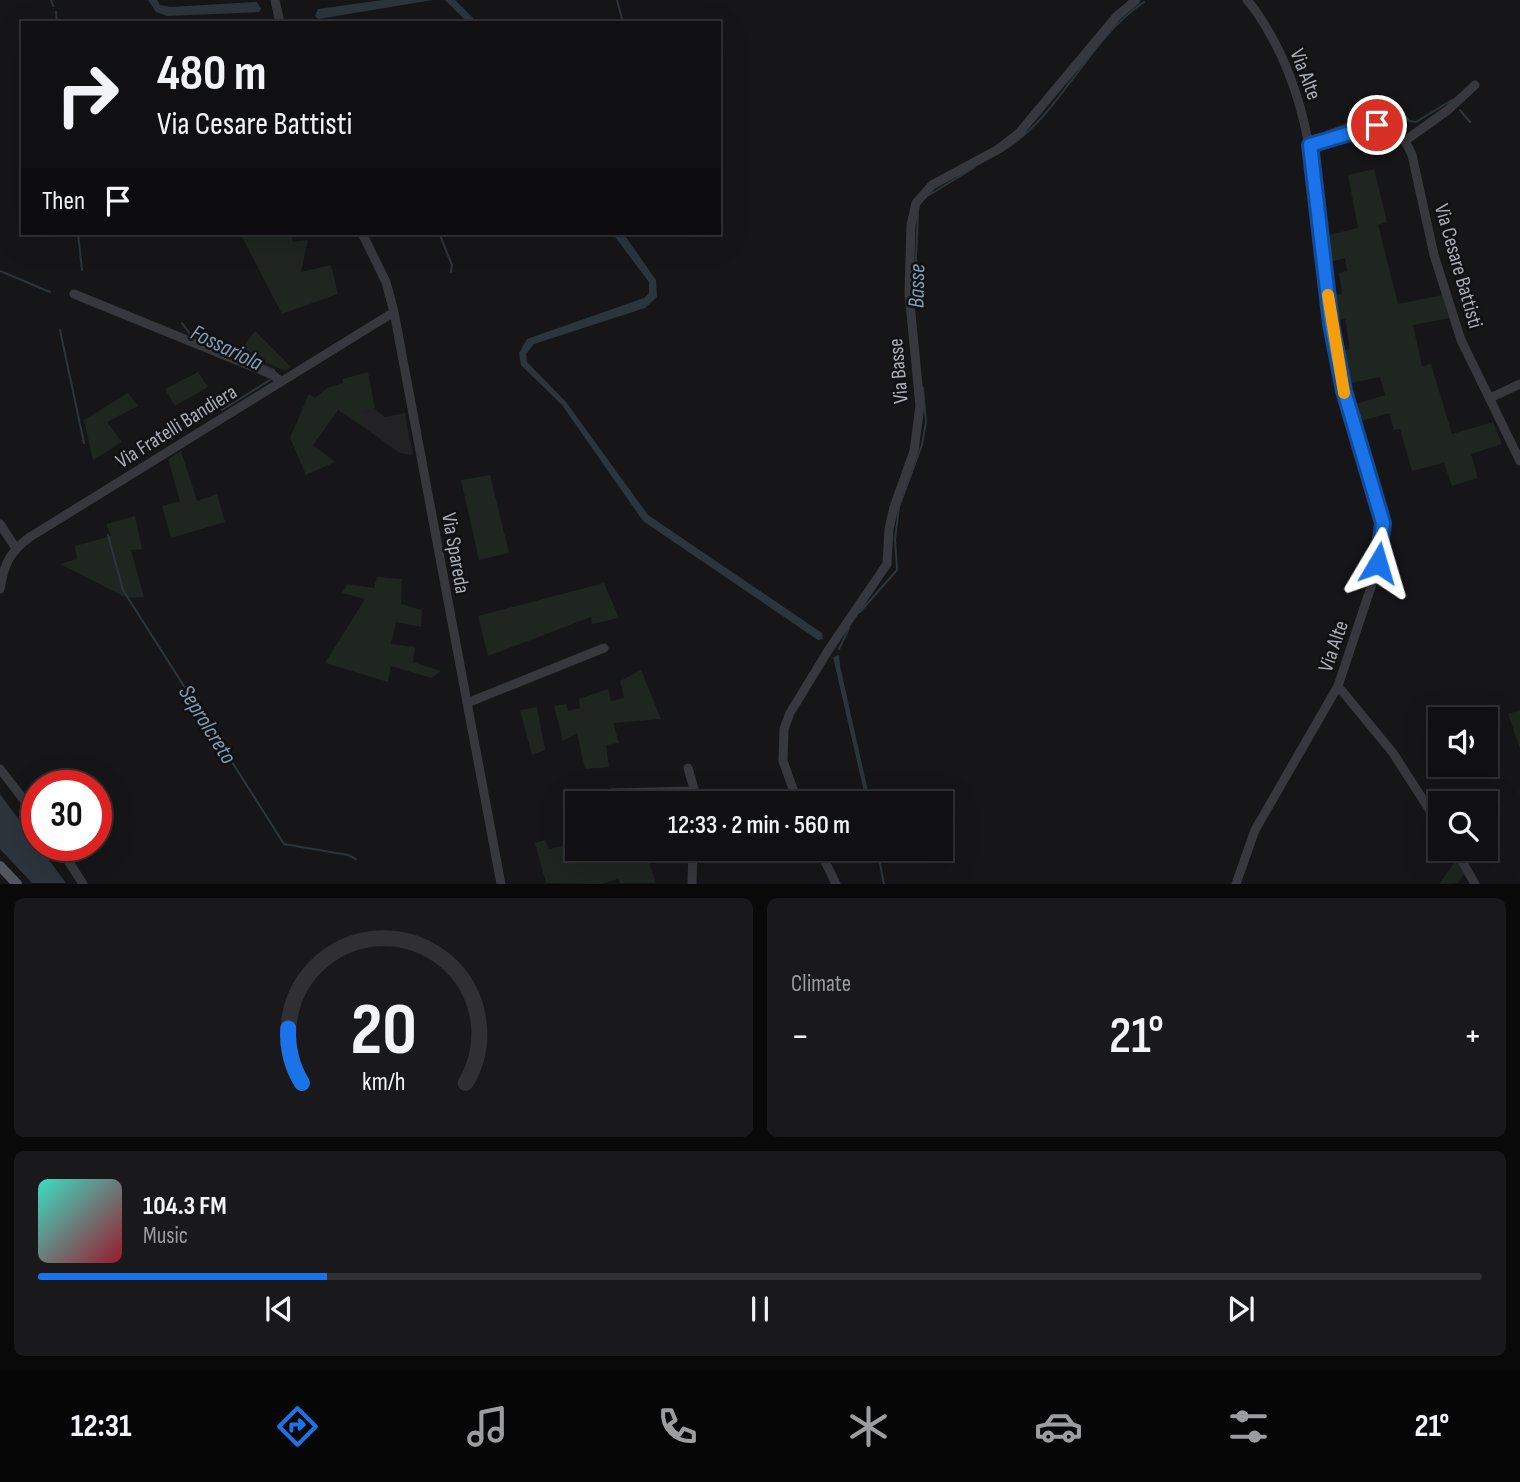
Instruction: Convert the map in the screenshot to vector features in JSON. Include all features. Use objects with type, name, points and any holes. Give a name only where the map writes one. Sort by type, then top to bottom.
[{"type":"main road","points":[[0,866],[17,884]]},
{"type":"street","points":[[275,0],[279,21]]},
{"type":"street","name":"Via Basse","points":[[794,791],[783,761],[784,729],[790,713],[829,649],[887,564],[889,530],[894,507],[914,451],[920,405],[909,293],[911,225],[916,203],[932,185],[996,150],[1019,133],[1117,16],[1136,0]]},
{"type":"street","name":"Via Alte","points":[[1236,884],[1255,830],[1338,686],[1378,563],[1383,523],[1341,377],[1331,324],[1310,145],[1293,78],[1247,0]]},
{"type":"street","points":[[1310,145],[1377,125],[1389,127],[1406,140],[1448,110],[1475,85]]},
{"type":"street","name":"Via Cesare Battisti","points":[[1406,140],[1412,155],[1433,255],[1461,340],[1520,461]]},
{"type":"street","name":"Via Spareda","points":[[363,235],[386,282],[394,312],[501,884]]},
{"type":"street","points":[[74,295],[273,375],[280,382]]},
{"type":"street","name":"Via Fratelli Bandiera","points":[[15,547],[394,312]]},
{"type":"street","points":[[1490,398],[1520,384]]},
{"type":"street","points":[[1508,436],[1520,430]]},
{"type":"street","points":[[0,524],[15,547],[7,558],[0,589]]},
{"type":"street","points":[[467,703],[604,648]]},
{"type":"street","points":[[1338,686],[1399,761],[1428,807]]},
{"type":"street","points":[[688,768],[695,791]]},
{"type":"street","points":[[0,769],[21,796]]},
{"type":"street","points":[[68,861],[83,884]]},
{"type":"street","points":[[692,884],[693,861]]},
{"type":"street","points":[[825,861],[836,884]]},
{"type":"street","points":[[1462,861],[1475,884]]},
{"type":"shaded area","points":[[148,0],[157,0],[160,5],[170,7],[257,2],[261,9],[259,12],[167,16],[156,12]]},
{"type":"shaded area","points":[[383,0],[433,0],[318,19],[315,16],[318,9]]},
{"type":"shaded area","points":[[445,0],[455,0],[476,21],[466,21]]},
{"type":"shaded area","points":[[1374,169],[1387,222],[1378,225],[1398,304],[1442,295],[1449,318],[1413,325],[1422,366],[1431,364],[1452,434],[1493,422],[1502,444],[1471,454],[1478,478],[1452,486],[1444,463],[1412,471],[1400,429],[1394,430],[1389,413],[1358,422],[1352,405],[1385,395],[1380,377],[1347,384],[1340,351],[1350,349],[1345,319],[1335,320],[1331,295],[1342,294],[1339,273],[1347,271],[1345,258],[1327,263],[1324,236],[1358,228],[1348,175]]},
{"type":"shaded area","points":[[241,235],[291,235],[293,242],[308,240],[301,272],[331,265],[338,294],[282,314]]},
{"type":"shaded area","points":[[614,235],[624,235],[656,280],[657,297],[645,308],[534,344],[526,354],[527,362],[566,402],[648,515],[822,633],[823,639],[818,640],[643,521],[562,405],[521,365],[519,353],[527,339],[644,298],[649,293],[649,282]]},
{"type":"shaded area","points":[[255,331],[291,367],[285,371],[240,351]]},
{"type":"shaded area","points":[[198,372],[208,387],[175,406],[165,389]]},
{"type":"shaded area","points":[[368,372],[375,409],[363,412],[366,429],[338,410],[313,445],[335,462],[306,475],[290,438],[309,394],[315,398],[327,388],[343,383],[343,379]]},
{"type":"shaded area","points":[[128,393],[138,406],[107,422],[122,442],[93,460],[84,420]]},
{"type":"shaded area","points":[[375,409],[385,417],[405,413],[413,455],[400,453],[366,429],[362,412]]},
{"type":"shaded area","points":[[181,451],[197,501],[217,494],[225,522],[171,538],[162,506],[180,501],[168,459]]},
{"type":"shaded area","points":[[490,475],[509,553],[479,560],[461,480]]},
{"type":"shaded area","points":[[135,516],[142,549],[131,550],[144,597],[127,598],[60,564],[77,559],[75,546],[111,536],[106,524]]},
{"type":"shaded area","points":[[377,577],[402,579],[401,604],[422,610],[421,627],[396,622],[391,644],[415,647],[413,662],[441,671],[431,678],[391,666],[388,682],[325,663],[365,599],[342,593],[347,584],[374,588]]},
{"type":"shaded area","points":[[604,583],[619,618],[592,624],[591,617],[488,656],[478,616]]},
{"type":"shaded area","points":[[839,655],[868,791],[864,791],[833,657]]},
{"type":"shaded area","points":[[641,670],[661,719],[613,723],[619,743],[606,745],[609,767],[585,769],[577,733],[563,741],[554,706],[566,704],[568,711],[580,708],[579,699],[608,689],[611,701],[624,698],[620,681]]},
{"type":"shaded area","points":[[537,707],[545,750],[532,755],[520,710]]},
{"type":"shaded area","points":[[1520,710],[1520,748],[1508,714]]},
{"type":"shaded area","points":[[0,794],[21,822],[21,861],[50,861],[66,883],[32,883],[0,849]]},
{"type":"shaded area","points":[[545,840],[549,849],[565,845],[565,861],[659,861],[649,863],[656,883],[620,883],[618,879],[601,884],[546,883],[535,843]]},
{"type":"shaded area","points":[[1457,861],[1464,874],[1458,883],[1439,884]]},
{"type":"waterway","name":"Fossariola","points":[[51,0],[53,6]]},
{"type":"waterway","points":[[617,0],[622,21]]},
{"type":"waterway","name":"Basse","points":[[1001,152],[1022,137],[1040,119],[1106,37],[1144,2]]},
{"type":"waterway","name":"Fossariola","points":[[56,12],[57,21]]},
{"type":"waterway","points":[[1326,132],[1393,107],[1399,107],[1409,121],[1416,122],[1452,100]]},
{"type":"waterway","points":[[1460,110],[1470,122]]},
{"type":"waterway","name":"Basse","points":[[929,195],[975,167]]},
{"type":"waterway","name":"Basse","points":[[914,299],[918,214]]},
{"type":"waterway","name":"Fossariola","points":[[78,235],[82,270]]},
{"type":"waterway","points":[[440,235],[452,265],[451,272]]},
{"type":"waterway","points":[[0,271],[50,292]]},
{"type":"waterway","name":"Fossariola","points":[[182,323],[190,334],[274,370]]},
{"type":"waterway","points":[[60,330],[84,443]]},
{"type":"waterway","points":[[222,410],[270,380]]},
{"type":"waterway","name":"Basse","points":[[860,612],[897,570],[895,539],[899,507],[922,445],[926,422],[923,388]]},
{"type":"waterway","name":"Seprolcreto","points":[[108,535],[123,590],[284,844],[348,855],[356,859]]},
{"type":"waterway","name":"Basse","points":[[839,649],[849,628]]},
{"type":"waterway","name":"Basse","points":[[879,861],[884,884]]},
{"type":"slow traffic","points":[[1328,295],[1344,393]]},
{"type":"route","points":[[1377,125],[1366,126],[1310,145],[1331,324],[1344,391],[1383,523],[1383,540],[1378,563]]}]
